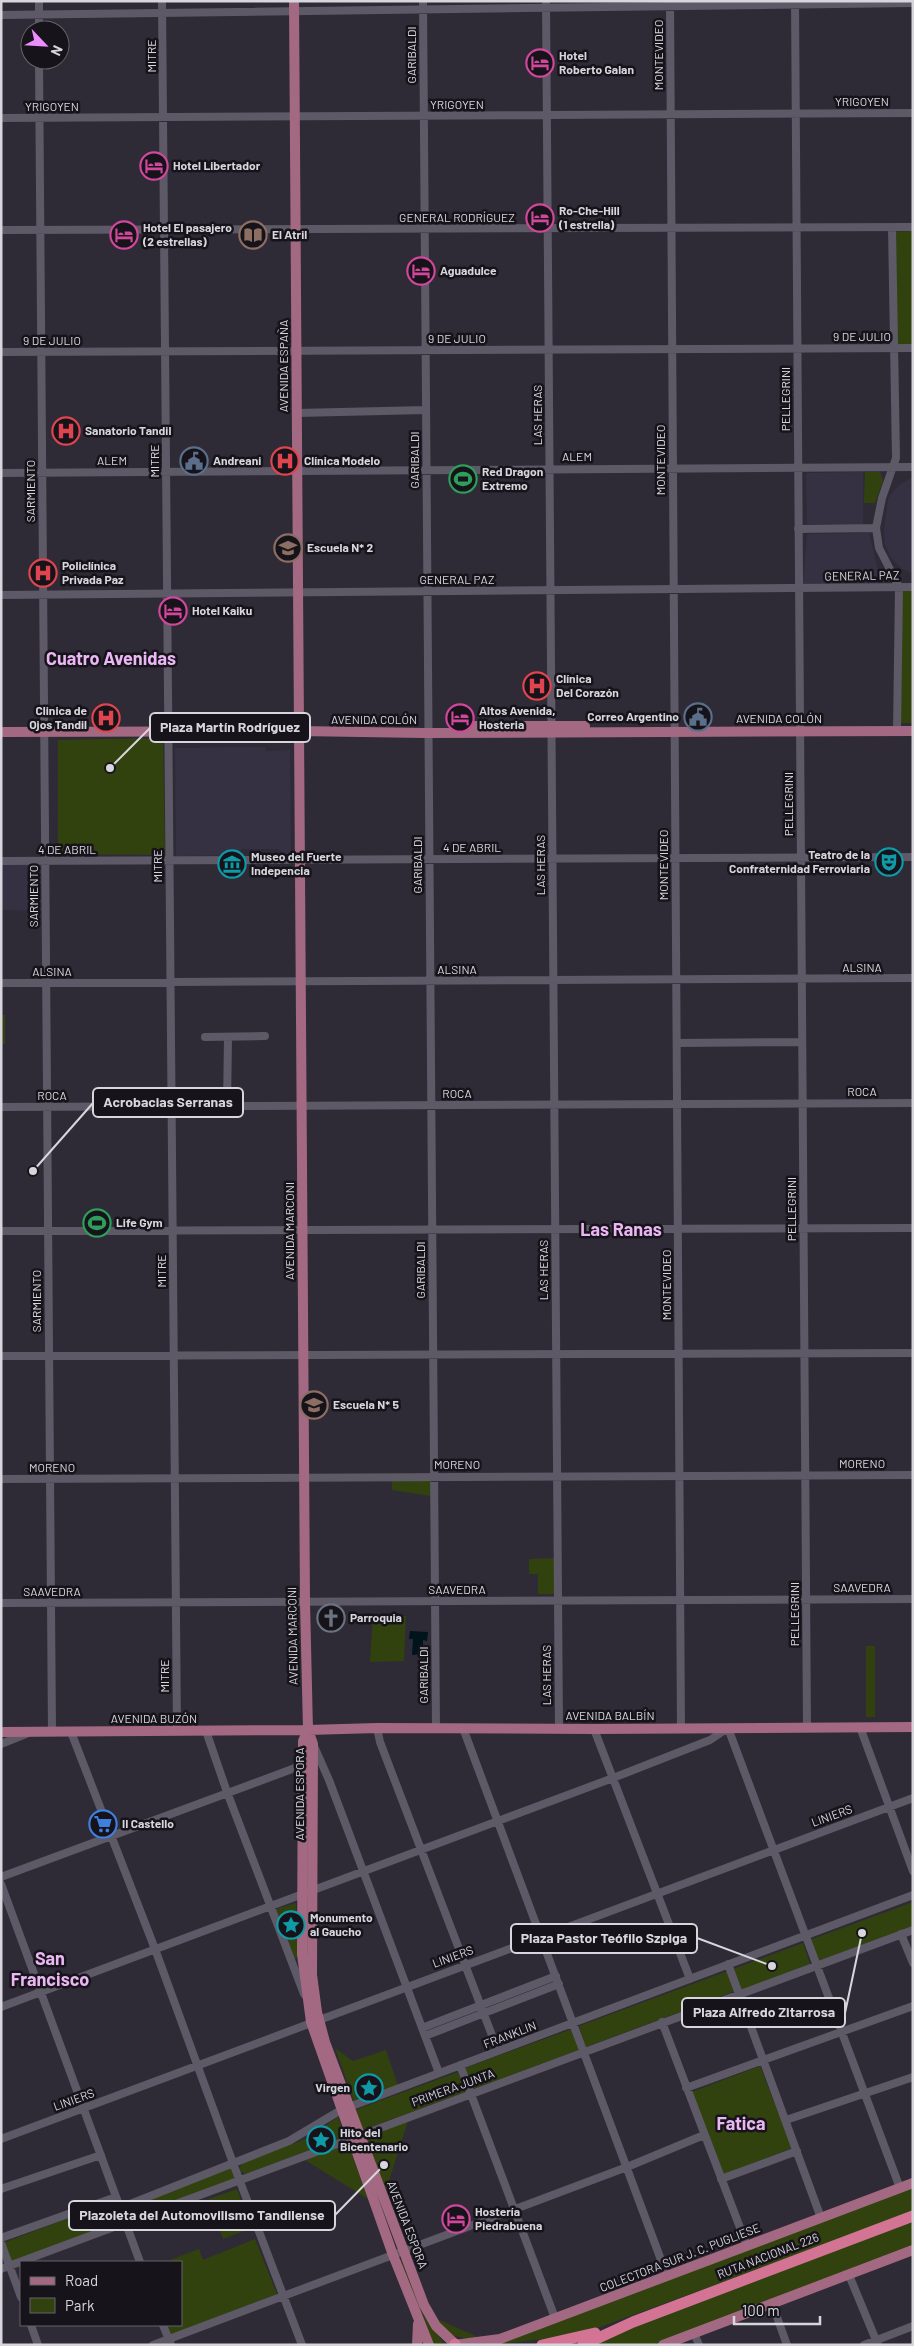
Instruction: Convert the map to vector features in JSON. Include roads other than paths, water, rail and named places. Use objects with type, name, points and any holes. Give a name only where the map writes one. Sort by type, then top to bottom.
[{"type":"highway","name":"RUTA NACIONAL 226","points":[[582,2345],[633,2322],[913,2216]]},
{"type":"highway","name":"RUTA NACIONAL 226","points":[[542,2345],[584,2336],[633,2322]]},
{"type":"main road","name":"AVENIDA ESPAÑA","points":[[294,6],[299,731]]},
{"type":"main road","name":"AVENIDA COLÓN","points":[[1,732],[800,729],[897,728],[913,725]]},
{"type":"main road","name":"AVENIDA COLÓN","points":[[897,728],[913,731]]},
{"type":"main road","name":"AVENIDA MARCONI","points":[[299,731],[305,1602],[308,1730]]},
{"type":"main road","name":"AVENIDA BALBÍN","points":[[308,1730],[377,1728],[681,1729],[860,1726],[913,1728]]},
{"type":"main road","name":"AVENIDA BUZÓN","points":[[1,1732],[308,1730]]},
{"type":"main road","name":"AVENIDA ESPORA","points":[[308,1730],[313,1744],[311,1961],[315,2021]]},
{"type":"main road","name":"AVENIDA ESPORA","points":[[308,1730],[303,1741],[301,1896],[302,1954],[308,2006],[355,2136],[393,2255],[429,2345]]},
{"type":"main road","name":"AVENIDA ESPORA","points":[[355,2136],[428,2312],[436,2326],[455,2345]]},
{"type":"main road","name":"COLECTORA SUR J. C. PUGLIESE","points":[[455,2345],[500,2339],[913,2183]]},
{"type":"main road","points":[[663,2345],[913,2250]]},
{"type":"main road","points":[[414,2311],[419,2331],[417,2345]]},
{"type":"street","points":[[39,1],[39,20]]},
{"type":"street","name":"MITRE","points":[[162,1],[177,1731]]},
{"type":"street","name":"PELLEGRINI","points":[[795,3],[807,1727]]},
{"type":"street","points":[[1,15],[163,13],[294,6],[913,3]]},
{"type":"street","name":"MONTEVIDEO","points":[[670,4],[681,1729]]},
{"type":"street","name":"GARIBALDI","points":[[423,5],[436,1729]]},
{"type":"street","name":"LAS HERAS","points":[[546,5],[559,1729]]},
{"type":"street","name":"SARMIENTO","points":[[39,70],[52,1732]]},
{"type":"street","name":"YRIGOYEN","points":[[1,118],[913,113]]},
{"type":"street","name":"GENERAL RODRÍGUEZ","points":[[1,230],[913,227]]},
{"type":"street","points":[[892,228],[896,458],[882,498],[876,528],[879,548],[899,587],[897,728]]},
{"type":"street","name":"9 DE JULIO","points":[[1,352],[913,348]]},
{"type":"street","points":[[297,413],[426,410]]},
{"type":"street","name":"ALEM","points":[[1,473],[913,467]]},
{"type":"street","points":[[798,529],[876,528]]},
{"type":"street","name":"GENERAL PAZ","points":[[1,595],[913,587]]},
{"type":"street","name":"4 DE ABRIL","points":[[1,861],[913,857]]},
{"type":"street","name":"ALSINA","points":[[1,983],[913,978]]},
{"type":"street","points":[[205,1037],[264,1036]]},
{"type":"street","points":[[227,1106],[228,1037]]},
{"type":"street","points":[[677,1043],[802,1042]]},
{"type":"street","name":"ROCA","points":[[1,1107],[913,1103]]},
{"type":"street","points":[[1,1231],[913,1228]]},
{"type":"street","points":[[1,1356],[913,1352]]},
{"type":"street","name":"MORENO","points":[[1,1479],[913,1475]]},
{"type":"street","name":"SAAVEDRA","points":[[1,1603],[913,1599]]},
{"type":"street","points":[[860,1726],[888,1807],[913,1871]]},
{"type":"street","points":[[377,1728],[380,1742],[498,2051]]},
{"type":"street","points":[[463,1728],[667,2276]]},
{"type":"street","points":[[1,2007],[613,1778],[710,1740],[728,1728],[900,2188]]},
{"type":"street","points":[[594,1729],[690,1979]]},
{"type":"street","points":[[206,1731],[227,1792],[308,2006]]},
{"type":"street","points":[[1,1744],[30,1732]]},
{"type":"street","points":[[71,1732],[155,1949],[232,2163],[302,2345]]},
{"type":"street","points":[[313,1744],[329,1780],[439,2073]]},
{"type":"street","points":[[1,1877],[227,1792],[303,1766]]},
{"type":"street","name":"LINIERS","points":[[1,2139],[913,1798]]},
{"type":"street","points":[[1,1884],[140,2261]]},
{"type":"street","name":"FRANKLIN","points":[[120,2208],[289,2141],[345,2108],[728,1964],[806,1937],[913,1895]]},
{"type":"street","name":"PRIMERA JUNTA","points":[[23,2261],[470,2093],[913,1930]]},
{"type":"street","points":[[901,1934],[913,1963]]},
{"type":"street","points":[[728,1964],[821,2218]]},
{"type":"street","points":[[424,2032],[481,2005],[556,1976]]},
{"type":"street","points":[[424,2032],[484,2013],[559,1984]]},
{"type":"street","points":[[686,2088],[913,2006]]},
{"type":"street","points":[[662,2022],[747,2246]]},
{"type":"street","points":[[460,2065],[555,2318]]},
{"type":"street","points":[[786,2120],[913,2077]]},
{"type":"street","points":[[152,2345],[170,2342],[284,2296],[627,2167],[704,2135]]},
{"type":"street","points":[[721,2179],[797,2151]]},
{"type":"street","points":[[1,2189],[101,2155]]},
{"type":"street","points":[[1,2238],[116,2197]]},
{"type":"street","points":[[1,2243],[20,2294]]},
{"type":"street","name":"PRIMERA JUNTA","points":[[1,2269],[20,2262]]},
{"type":"street","points":[[849,2275],[877,2342]]},
{"type":"street","points":[[772,2303],[787,2345]]},
{"type":"street","points":[[31,2326],[38,2345]]},
{"type":"street","points":[[163,2326],[170,2342]]},
{"type":"street","points":[[864,2345],[877,2342],[913,2326]]},
{"type":"street","points":[[694,2333],[698,2345]]},
{"type":"water","points":[[410,1631],[428,1632],[427,1641],[423,1640],[423,1654],[412,1655],[413,1639],[409,1639]]},
{"type":"place","name":"Hotel Roberto Galan","points":[[540,63]]},
{"type":"place","name":"Hotel Libertador","points":[[154,166]]},
{"type":"place","name":"Ro-Che-Hill (1 estrella)","points":[[540,218]]},
{"type":"place","name":"Hotel El pasajero (2 estrellas)","points":[[124,235]]},
{"type":"place","name":"El Atril","points":[[253,235]]},
{"type":"place","name":"Aguadulce","points":[[421,271]]},
{"type":"place","name":"Sanatorio Tandil","points":[[66,431]]},
{"type":"place","name":"Andreani","points":[[194,461]]},
{"type":"place","name":"Clínica Modelo","points":[[285,461]]},
{"type":"place","name":"Red Dragon Extremo","points":[[463,479]]},
{"type":"place","name":"Escuela N* 2","points":[[288,548]]},
{"type":"place","name":"Policlínica Privada Paz","points":[[43,573]]},
{"type":"place","name":"Hotel Kaiku","points":[[173,611]]},
{"type":"place","name":"Clínica Del Corazón","points":[[537,686]]},
{"type":"place","name":"Correo Argentino","points":[[698,717]]},
{"type":"place","name":"Clinica de Ojos Tandil","points":[[106,718]]},
{"type":"place","name":"Altos Avenida, Hosteria","points":[[460,718]]},
{"type":"place","name":"Plaza Martín Rodríguez","points":[[110,768]]},
{"type":"place","name":"Teatro de la Confraternidad Ferroviaria","points":[[889,862]]},
{"type":"place","name":"Museo del Fuerte Indepencia","points":[[232,864]]},
{"type":"place","name":"Acrobacias Serranas","points":[[33,1171]]},
{"type":"place","name":"Life Gym","points":[[97,1223]]},
{"type":"place","name":"Escuela N* 5","points":[[314,1405]]},
{"type":"place","name":"Parroquia","points":[[331,1618]]},
{"type":"place","name":"II Castello","points":[[103,1824]]},
{"type":"place","name":"Monumento al Gaucho","points":[[291,1925]]},
{"type":"place","name":"Plaza Alfredo Zitarrosa","points":[[862,1933]]},
{"type":"place","name":"Plaza Pastor Teófilo Szpiga","points":[[772,1966]]},
{"type":"place","name":"Virgen","points":[[369,2088]]},
{"type":"place","name":"Hito del Bicentenario","points":[[321,2140]]},
{"type":"place","name":"Plazoleta del Automovilismo Tandilense","points":[[384,2165]]},
{"type":"place","name":"Hostería Piedrabuena","points":[[456,2219]]},
{"type":"district","name":"Cuatro Avenidas","points":[[111,659]]},
{"type":"district","name":"Las Ranas","points":[[621,1230]]},
{"type":"district","name":"San Francisco","points":[[50,1969]]},
{"type":"district","name":"Fatica","points":[[741,2124]]}]
